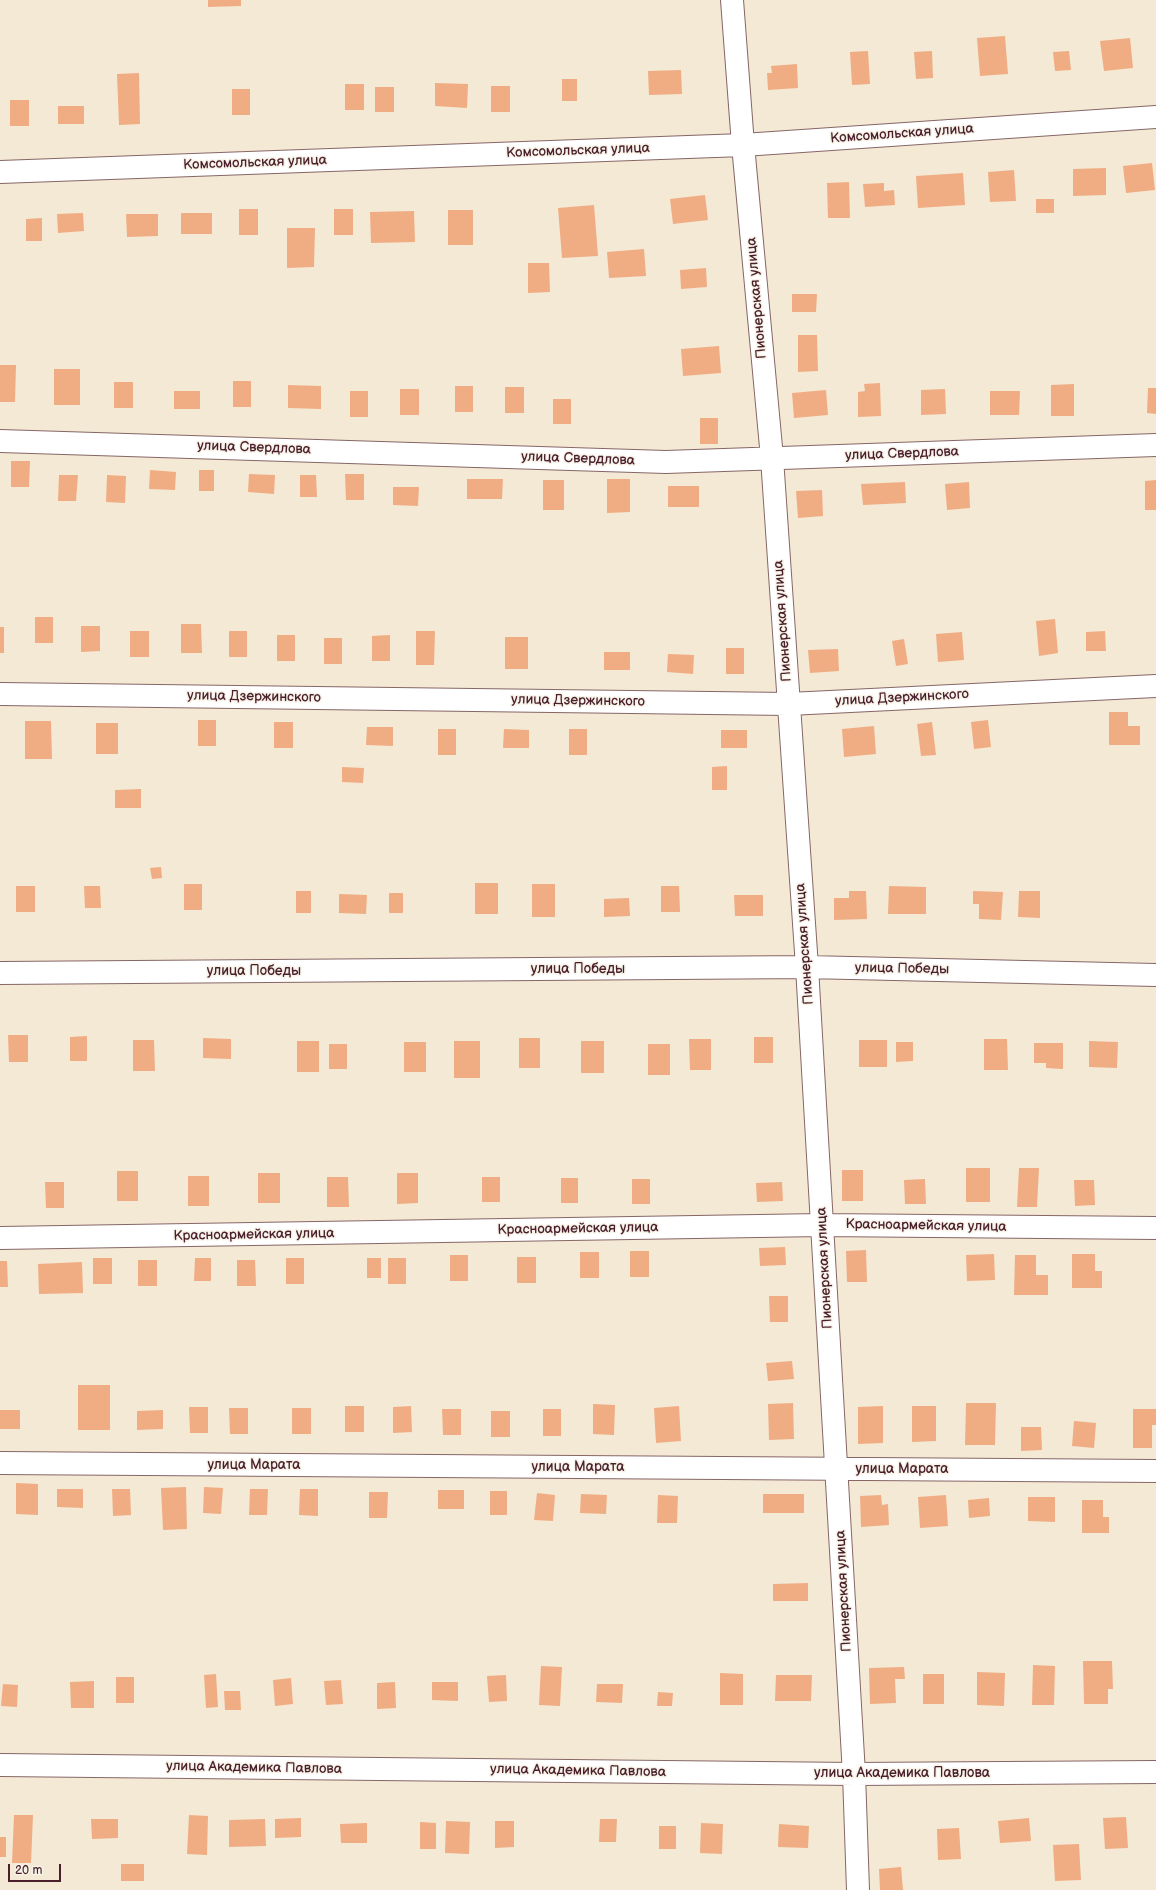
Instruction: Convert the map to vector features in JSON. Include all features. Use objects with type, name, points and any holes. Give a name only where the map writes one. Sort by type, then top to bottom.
[{"type":"street","name":"Пионерская улица","points":[[732,0],[743,145],[772,458],[807,967],[854,1774],[858,1890]]},
{"type":"street","name":"Комсомольская улица","points":[[0,172],[743,145],[1156,117]]},
{"type":"street","name":"улица Свердлова","points":[[0,441],[666,462],[1156,445]]},
{"type":"street","name":"улица Дзержинского","points":[[0,694],[789,704],[1156,686]]},
{"type":"street","name":"улица Победы","points":[[0,973],[807,967],[1156,975]]},
{"type":"street","name":"Красноармейская улица","points":[[0,1238],[822,1225],[1156,1228]]},
{"type":"street","name":"улица Марата","points":[[0,1463],[1156,1471]]},
{"type":"street","name":"улица Академика Павлова","points":[[0,1765],[854,1774],[1156,1772]]},
{"type":"building","points":[[208,0],[241,0],[241,6],[208,7]]},
{"type":"building","points":[[1005,36],[1008,74],[980,76],[977,38]]},
{"type":"building","points":[[1130,38],[1133,68],[1104,71],[1100,41]]},
{"type":"building","points":[[868,51],[870,84],[852,85],[850,52]]},
{"type":"building","points":[[932,51],[933,78],[916,79],[914,52]]},
{"type":"building","points":[[1069,51],[1071,70],[1055,71],[1053,52]]},
{"type":"building","points":[[797,64],[798,88],[768,90],[767,73],[772,73],[771,66]]},
{"type":"building","points":[[681,70],[682,94],[649,95],[648,71]]},
{"type":"building","points":[[139,73],[140,124],[119,125],[117,74]]},
{"type":"building","points":[[562,79],[577,79],[577,101],[562,101]]},
{"type":"building","points":[[435,83],[468,84],[467,108],[435,106]]},
{"type":"building","points":[[345,84],[364,84],[364,110],[345,110]]},
{"type":"building","points":[[491,86],[510,86],[510,112],[491,112]]},
{"type":"building","points":[[375,87],[394,87],[394,112],[375,112]]},
{"type":"building","points":[[232,89],[250,89],[250,115],[232,115]]},
{"type":"building","points":[[10,100],[29,100],[29,126],[10,126]]},
{"type":"building","points":[[58,106],[84,106],[84,124],[58,124]]},
{"type":"building","points":[[1152,163],[1155,190],[1126,193],[1123,166]]},
{"type":"building","points":[[1106,168],[1106,195],[1073,196],[1073,169]]},
{"type":"building","points":[[1014,170],[1016,201],[990,202],[988,172]]},
{"type":"building","points":[[963,173],[965,205],[918,208],[916,176]]},
{"type":"building","points":[[849,182],[850,218],[828,218],[827,183]]},
{"type":"building","points":[[884,183],[884,191],[894,190],[895,205],[865,207],[863,184]]},
{"type":"building","points":[[705,195],[708,220],[673,224],[670,199]]},
{"type":"building","points":[[1036,199],[1054,199],[1054,213],[1036,213]]},
{"type":"building","points":[[594,205],[598,256],[562,258],[558,208]]},
{"type":"building","points":[[239,209],[258,209],[258,235],[239,235]]},
{"type":"building","points":[[334,209],[353,209],[353,235],[334,235]]},
{"type":"building","points":[[448,210],[473,210],[473,245],[448,245]]},
{"type":"building","points":[[414,211],[415,242],[371,243],[370,212]]},
{"type":"building","points":[[83,213],[84,231],[58,233],[57,214]]},
{"type":"building","points":[[181,213],[212,213],[212,234],[181,234]]},
{"type":"building","points":[[126,214],[158,214],[158,236],[127,237]]},
{"type":"building","points":[[42,218],[42,241],[26,241],[26,219]]},
{"type":"building","points":[[287,228],[315,228],[314,267],[287,268]]},
{"type":"building","points":[[644,249],[646,276],[609,278],[607,252]]},
{"type":"building","points":[[528,263],[549,263],[550,292],[528,293]]},
{"type":"building","points":[[706,268],[707,287],[681,289],[680,270]]},
{"type":"building","points":[[792,294],[817,294],[816,312],[792,312]]},
{"type":"building","points":[[798,335],[817,335],[818,371],[798,372]]},
{"type":"building","points":[[719,346],[721,373],[683,376],[681,349]]},
{"type":"building","points":[[0,365],[16,365],[15,402],[0,402]]},
{"type":"building","points":[[54,369],[80,369],[80,405],[54,405]]},
{"type":"building","points":[[233,381],[251,381],[251,407],[233,407]]},
{"type":"building","points":[[114,382],[133,382],[133,408],[114,408]]},
{"type":"building","points":[[880,383],[881,416],[858,417],[858,392],[865,391],[864,384]]},
{"type":"building","points":[[1074,384],[1074,416],[1051,416],[1051,385]]},
{"type":"building","points":[[288,385],[321,386],[321,409],[288,408]]},
{"type":"building","points":[[455,386],[473,386],[473,412],[455,412]]},
{"type":"building","points":[[505,387],[524,387],[524,413],[505,413]]},
{"type":"building","points":[[1148,388],[1156,388],[1156,414],[1147,413]]},
{"type":"building","points":[[400,389],[419,389],[419,415],[400,415]]},
{"type":"building","points":[[945,389],[946,414],[921,415],[921,390]]},
{"type":"building","points":[[826,390],[828,415],[794,418],[792,393]]},
{"type":"building","points":[[174,391],[200,391],[200,409],[174,409]]},
{"type":"building","points":[[350,391],[368,391],[368,417],[350,417]]},
{"type":"building","points":[[990,391],[1020,391],[1019,415],[990,415]]},
{"type":"building","points":[[553,399],[571,399],[571,424],[553,424]]},
{"type":"building","points":[[700,418],[718,418],[718,444],[700,444]]},
{"type":"building","points":[[11,461],[30,461],[29,487],[11,487]]},
{"type":"building","points":[[150,470],[176,472],[175,490],[149,489]]},
{"type":"building","points":[[199,470],[214,470],[214,491],[199,491]]},
{"type":"building","points":[[249,474],[275,475],[274,494],[248,492]]},
{"type":"building","points":[[345,474],[364,474],[364,500],[346,500]]},
{"type":"building","points":[[59,475],[78,475],[76,501],[58,501]]},
{"type":"building","points":[[107,475],[126,476],[125,503],[106,502]]},
{"type":"building","points":[[300,475],[316,475],[317,497],[300,497]]},
{"type":"building","points":[[467,479],[503,479],[502,499],[467,499]]},
{"type":"building","points":[[607,479],[630,479],[630,512],[607,513]]},
{"type":"building","points":[[543,480],[564,480],[564,510],[543,510]]},
{"type":"building","points":[[1156,480],[1156,510],[1145,510],[1145,481]]},
{"type":"building","points":[[905,482],[906,503],[863,505],[861,484]]},
{"type":"building","points":[[969,482],[970,508],[947,510],[945,484]]},
{"type":"building","points":[[668,486],[699,486],[699,507],[668,507]]},
{"type":"building","points":[[393,487],[419,487],[418,506],[393,505]]},
{"type":"building","points":[[822,490],[823,516],[798,518],[796,491]]},
{"type":"building","points":[[35,617],[53,617],[53,643],[35,643]]},
{"type":"building","points":[[1055,619],[1058,653],[1039,656],[1036,621]]},
{"type":"building","points":[[181,624],[201,624],[202,653],[181,653]]},
{"type":"building","points":[[81,626],[100,626],[100,651],[81,652]]},
{"type":"building","points":[[0,627],[4,627],[4,653],[0,653]]},
{"type":"building","points":[[130,631],[149,631],[149,657],[130,657]]},
{"type":"building","points":[[229,631],[247,631],[247,657],[229,657]]},
{"type":"building","points":[[416,631],[435,631],[434,665],[416,665]]},
{"type":"building","points":[[1105,631],[1106,651],[1086,651],[1086,632]]},
{"type":"building","points":[[962,632],[964,660],[938,662],[936,634]]},
{"type":"building","points":[[277,635],[295,635],[295,661],[277,661]]},
{"type":"building","points":[[390,635],[390,661],[372,661],[372,636]]},
{"type":"building","points":[[505,637],[528,637],[528,669],[505,669]]},
{"type":"building","points":[[324,638],[342,638],[342,664],[324,664]]},
{"type":"building","points":[[904,639],[908,664],[896,666],[892,641]]},
{"type":"building","points":[[726,648],[744,648],[744,674],[726,674]]},
{"type":"building","points":[[838,649],[839,671],[810,673],[808,650]]},
{"type":"building","points":[[604,652],[630,652],[630,670],[604,670]]},
{"type":"building","points":[[668,654],[694,655],[693,674],[667,672]]},
{"type":"building","points":[[1109,712],[1128,712],[1128,726],[1140,726],[1140,745],[1109,745]]},
{"type":"building","points":[[198,720],[216,720],[216,746],[198,746]]},
{"type":"building","points":[[988,720],[991,747],[974,749],[971,722]]},
{"type":"building","points":[[25,721],[51,721],[52,759],[25,759]]},
{"type":"building","points":[[274,722],[293,722],[293,748],[274,748]]},
{"type":"building","points":[[932,722],[936,755],[921,756],[917,724]]},
{"type":"building","points":[[96,723],[118,723],[118,754],[96,754]]},
{"type":"building","points":[[874,726],[876,754],[844,757],[842,729]]},
{"type":"building","points":[[367,727],[393,727],[393,746],[366,745]]},
{"type":"building","points":[[438,729],[456,729],[456,755],[438,755]]},
{"type":"building","points":[[504,729],[529,730],[529,748],[503,748]]},
{"type":"building","points":[[569,729],[587,729],[587,755],[569,755]]},
{"type":"building","points":[[721,730],[747,730],[747,748],[721,748]]},
{"type":"building","points":[[727,766],[727,790],[712,790],[712,767]]},
{"type":"building","points":[[342,767],[364,768],[363,783],[342,782]]},
{"type":"building","points":[[141,789],[141,808],[115,808],[115,790]]},
{"type":"building","points":[[161,867],[162,878],[152,879],[150,868]]},
{"type":"building","points":[[475,883],[498,883],[498,914],[475,914]]},
{"type":"building","points":[[184,884],[202,884],[202,910],[184,910]]},
{"type":"building","points":[[532,884],[555,884],[555,917],[532,917]]},
{"type":"building","points":[[16,886],[35,886],[35,912],[16,912]]},
{"type":"building","points":[[84,886],[100,886],[101,908],[85,908]]},
{"type":"building","points":[[661,886],[679,886],[680,912],[661,912]]},
{"type":"building","points":[[889,886],[926,887],[926,914],[888,914]]},
{"type":"building","points":[[296,891],[311,891],[311,913],[296,913]]},
{"type":"building","points":[[849,891],[866,891],[867,919],[834,920],[834,898],[849,898]]},
{"type":"building","points":[[973,891],[1003,892],[1001,920],[979,919],[979,904],[973,904]]},
{"type":"building","points":[[1019,891],[1040,891],[1040,918],[1018,917]]},
{"type":"building","points":[[389,893],[403,893],[403,913],[389,913]]},
{"type":"building","points":[[339,894],[367,895],[366,914],[339,913]]},
{"type":"building","points":[[734,895],[763,895],[763,916],[735,916]]},
{"type":"building","points":[[629,898],[630,916],[604,917],[604,899]]},
{"type":"building","points":[[8,1035],[28,1035],[28,1062],[9,1062]]},
{"type":"building","points":[[87,1036],[87,1061],[70,1061],[70,1037]]},
{"type":"building","points":[[754,1037],[773,1037],[773,1063],[754,1063]]},
{"type":"building","points":[[203,1038],[231,1039],[231,1059],[203,1058]]},
{"type":"building","points":[[519,1038],[540,1038],[540,1068],[519,1068]]},
{"type":"building","points":[[689,1039],[711,1039],[711,1070],[690,1070]]},
{"type":"building","points":[[984,1039],[1007,1039],[1008,1070],[984,1070]]},
{"type":"building","points":[[133,1040],[154,1040],[155,1071],[133,1071]]},
{"type":"building","points":[[859,1040],[887,1040],[887,1067],[859,1067]]},
{"type":"building","points":[[297,1041],[319,1041],[319,1072],[297,1072]]},
{"type":"building","points":[[454,1041],[480,1041],[480,1078],[454,1078]]},
{"type":"building","points":[[581,1041],[604,1041],[604,1073],[581,1073]]},
{"type":"building","points":[[1089,1041],[1118,1042],[1117,1068],[1089,1067]]},
{"type":"building","points":[[404,1042],[426,1042],[426,1072],[404,1072]]},
{"type":"building","points":[[896,1042],[913,1042],[913,1061],[896,1062]]},
{"type":"building","points":[[1034,1043],[1063,1043],[1063,1069],[1046,1068],[1046,1063],[1034,1063]]},
{"type":"building","points":[[329,1044],[347,1044],[347,1069],[329,1069]]},
{"type":"building","points":[[648,1044],[670,1044],[670,1075],[648,1075]]},
{"type":"building","points":[[966,1168],[990,1168],[990,1202],[966,1202]]},
{"type":"building","points":[[1019,1168],[1039,1168],[1037,1207],[1017,1207]]},
{"type":"building","points":[[842,1170],[863,1170],[863,1201],[842,1201]]},
{"type":"building","points":[[117,1171],[138,1171],[138,1201],[117,1201]]},
{"type":"building","points":[[258,1173],[280,1173],[280,1203],[258,1203]]},
{"type":"building","points":[[397,1173],[418,1173],[418,1203],[397,1204]]},
{"type":"building","points":[[188,1176],[209,1176],[209,1206],[188,1206]]},
{"type":"building","points":[[327,1177],[348,1177],[349,1207],[327,1207]]},
{"type":"building","points":[[482,1177],[500,1177],[500,1202],[482,1202]]},
{"type":"building","points":[[561,1178],[578,1178],[578,1203],[561,1203]]},
{"type":"building","points":[[632,1179],[650,1179],[650,1204],[632,1204]]},
{"type":"building","points":[[925,1179],[926,1204],[905,1204],[904,1180]]},
{"type":"building","points":[[1074,1180],[1094,1180],[1095,1205],[1075,1206]]},
{"type":"building","points":[[45,1182],[64,1182],[64,1208],[46,1208]]},
{"type":"building","points":[[782,1182],[783,1201],[757,1202],[756,1183]]},
{"type":"building","points":[[785,1247],[786,1265],[760,1266],[759,1248]]},
{"type":"building","points":[[866,1250],[867,1282],[847,1282],[846,1251]]},
{"type":"building","points":[[630,1251],[649,1251],[649,1277],[630,1277]]},
{"type":"building","points":[[580,1252],[599,1252],[599,1278],[580,1278]]},
{"type":"building","points":[[994,1254],[995,1280],[967,1281],[966,1255]]},
{"type":"building","points":[[1072,1254],[1095,1254],[1095,1271],[1102,1271],[1102,1288],[1072,1288]]},
{"type":"building","points":[[450,1255],[468,1255],[468,1281],[450,1281]]},
{"type":"building","points":[[1015,1255],[1036,1255],[1036,1275],[1048,1275],[1048,1295],[1014,1295]]},
{"type":"building","points":[[517,1257],[536,1257],[536,1283],[517,1283]]},
{"type":"building","points":[[93,1258],[112,1258],[112,1284],[93,1284]]},
{"type":"building","points":[[195,1258],[211,1258],[211,1281],[194,1281]]},
{"type":"building","points":[[286,1258],[304,1258],[304,1284],[286,1284]]},
{"type":"building","points":[[367,1258],[381,1258],[381,1278],[367,1278]]},
{"type":"building","points":[[388,1258],[406,1258],[406,1284],[388,1284]]},
{"type":"building","points":[[138,1260],[157,1260],[157,1286],[138,1286]]},
{"type":"building","points":[[237,1260],[255,1260],[256,1286],[237,1286]]},
{"type":"building","points":[[0,1261],[7,1261],[8,1287],[0,1287]]},
{"type":"building","points":[[82,1262],[83,1293],[39,1294],[38,1264]]},
{"type":"building","points":[[769,1296],[788,1296],[788,1322],[770,1322]]},
{"type":"building","points":[[792,1361],[794,1379],[768,1381],[766,1363]]},
{"type":"building","points":[[78,1385],[110,1385],[110,1430],[78,1430]]},
{"type":"building","points":[[793,1403],[794,1439],[769,1440],[768,1404]]},
{"type":"building","points":[[966,1403],[996,1403],[995,1445],[965,1445]]},
{"type":"building","points":[[593,1404],[615,1405],[614,1435],[593,1434]]},
{"type":"building","points":[[345,1406],[364,1406],[364,1432],[345,1432]]},
{"type":"building","points":[[411,1406],[412,1432],[393,1433],[393,1407]]},
{"type":"building","points":[[679,1406],[681,1441],[656,1443],[654,1408]]},
{"type":"building","points":[[883,1406],[883,1443],[858,1444],[858,1407]]},
{"type":"building","points":[[912,1406],[936,1406],[936,1441],[912,1442]]},
{"type":"building","points":[[189,1407],[208,1407],[208,1433],[190,1433]]},
{"type":"building","points":[[229,1408],[248,1408],[248,1434],[230,1434]]},
{"type":"building","points":[[292,1408],[311,1408],[311,1434],[292,1434]]},
{"type":"building","points":[[442,1409],[461,1409],[461,1435],[443,1435]]},
{"type":"building","points":[[543,1409],[561,1409],[561,1436],[543,1436]]},
{"type":"building","points":[[1133,1409],[1156,1409],[1156,1425],[1152,1425],[1152,1448],[1133,1448]]},
{"type":"building","points":[[0,1410],[20,1410],[20,1429],[0,1429]]},
{"type":"building","points":[[163,1410],[163,1429],[137,1430],[137,1411]]},
{"type":"building","points":[[491,1411],[510,1411],[510,1437],[491,1437]]},
{"type":"building","points":[[1074,1421],[1096,1423],[1094,1448],[1072,1446]]},
{"type":"building","points":[[1021,1427],[1041,1427],[1042,1450],[1021,1451]]},
{"type":"building","points":[[16,1483],[38,1484],[38,1515],[16,1514]]},
{"type":"building","points":[[186,1487],[187,1529],[163,1530],[161,1488]]},
{"type":"building","points":[[204,1487],[223,1488],[221,1514],[203,1513]]},
{"type":"building","points":[[57,1489],[83,1489],[83,1508],[57,1507]]},
{"type":"building","points":[[112,1489],[130,1489],[131,1515],[113,1516]]},
{"type":"building","points":[[250,1489],[268,1489],[267,1515],[249,1515]]},
{"type":"building","points":[[300,1489],[318,1489],[318,1516],[299,1515]]},
{"type":"building","points":[[438,1490],[464,1490],[464,1509],[438,1509]]},
{"type":"building","points":[[490,1491],[507,1491],[507,1515],[490,1515]]},
{"type":"building","points":[[369,1492],[388,1492],[387,1518],[369,1518]]},
{"type":"building","points":[[537,1493],[555,1495],[553,1521],[534,1520]]},
{"type":"building","points":[[581,1494],[607,1495],[606,1514],[580,1513]]},
{"type":"building","points":[[763,1494],[804,1494],[804,1513],[763,1513]]},
{"type":"building","points":[[658,1495],[678,1496],[677,1523],[657,1523]]},
{"type":"building","points":[[881,1495],[882,1505],[888,1504],[889,1525],[861,1527],[860,1496]]},
{"type":"building","points":[[946,1495],[948,1526],[920,1528],[918,1497]]},
{"type":"building","points":[[1028,1497],[1055,1497],[1055,1522],[1028,1521]]},
{"type":"building","points":[[989,1498],[990,1516],[969,1518],[968,1500]]},
{"type":"building","points":[[1082,1500],[1103,1500],[1103,1517],[1109,1517],[1109,1533],[1082,1533]]},
{"type":"building","points":[[808,1583],[808,1601],[773,1601],[773,1584]]},
{"type":"building","points":[[1083,1661],[1112,1661],[1113,1689],[1108,1689],[1108,1704],[1084,1704]]},
{"type":"building","points":[[1033,1665],[1055,1666],[1054,1705],[1032,1705]]},
{"type":"building","points":[[541,1666],[562,1667],[560,1706],[539,1705]]},
{"type":"building","points":[[904,1667],[905,1679],[895,1679],[896,1703],[870,1704],[869,1668]]},
{"type":"building","points":[[977,1672],[1005,1673],[1004,1706],[977,1705]]},
{"type":"building","points":[[720,1673],[743,1674],[743,1705],[720,1705]]},
{"type":"building","points":[[216,1674],[218,1707],[206,1708],[204,1675]]},
{"type":"building","points":[[923,1674],[944,1674],[944,1704],[923,1704]]},
{"type":"building","points":[[506,1675],[507,1701],[489,1702],[487,1676]]},
{"type":"building","points":[[776,1675],[812,1675],[811,1701],[775,1701]]},
{"type":"building","points":[[116,1677],[134,1677],[134,1703],[116,1703]]},
{"type":"building","points":[[291,1678],[293,1704],[275,1706],[273,1680]]},
{"type":"building","points":[[341,1680],[343,1704],[326,1705],[324,1681]]},
{"type":"building","points":[[94,1681],[94,1708],[71,1708],[70,1682]]},
{"type":"building","points":[[395,1682],[396,1708],[377,1709],[377,1683]]},
{"type":"building","points":[[432,1682],[458,1682],[458,1701],[432,1700]]},
{"type":"building","points":[[3,1684],[18,1685],[17,1707],[1,1706]]},
{"type":"building","points":[[597,1684],[623,1684],[622,1703],[596,1702]]},
{"type":"building","points":[[224,1691],[240,1691],[241,1710],[225,1710]]},
{"type":"building","points":[[658,1692],[673,1693],[672,1706],[657,1706]]},
{"type":"building","points":[[14,1815],[33,1815],[31,1863],[12,1863]]},
{"type":"building","points":[[189,1815],[208,1816],[207,1855],[187,1854]]},
{"type":"building","points":[[1126,1817],[1128,1848],[1105,1849],[1103,1818]]},
{"type":"building","points":[[301,1818],[301,1837],[275,1838],[275,1819]]},
{"type":"building","points":[[1029,1818],[1031,1841],[1000,1843],[998,1821]]},
{"type":"building","points":[[91,1819],[118,1819],[118,1838],[92,1839]]},
{"type":"building","points":[[265,1819],[266,1846],[229,1847],[229,1820]]},
{"type":"building","points":[[600,1819],[617,1819],[616,1842],[599,1842]]},
{"type":"building","points":[[446,1821],[470,1822],[469,1854],[445,1853]]},
{"type":"building","points":[[495,1821],[514,1821],[514,1847],[495,1848]]},
{"type":"building","points":[[420,1822],[436,1823],[436,1849],[420,1849]]},
{"type":"building","points":[[367,1823],[367,1843],[341,1843],[340,1824]]},
{"type":"building","points":[[701,1823],[723,1824],[722,1854],[700,1853]]},
{"type":"building","points":[[779,1824],[809,1826],[808,1848],[778,1847]]},
{"type":"building","points":[[659,1826],[676,1826],[676,1849],[659,1849]]},
{"type":"building","points":[[959,1828],[961,1859],[938,1860],[937,1829]]},
{"type":"building","points":[[0,1837],[6,1837],[6,1857],[0,1857]]},
{"type":"building","points":[[1079,1844],[1081,1880],[1055,1881],[1053,1845]]},
{"type":"building","points":[[121,1864],[144,1864],[144,1881],[121,1881]]},
{"type":"building","points":[[901,1867],[903,1890],[880,1890],[879,1869]]}]
